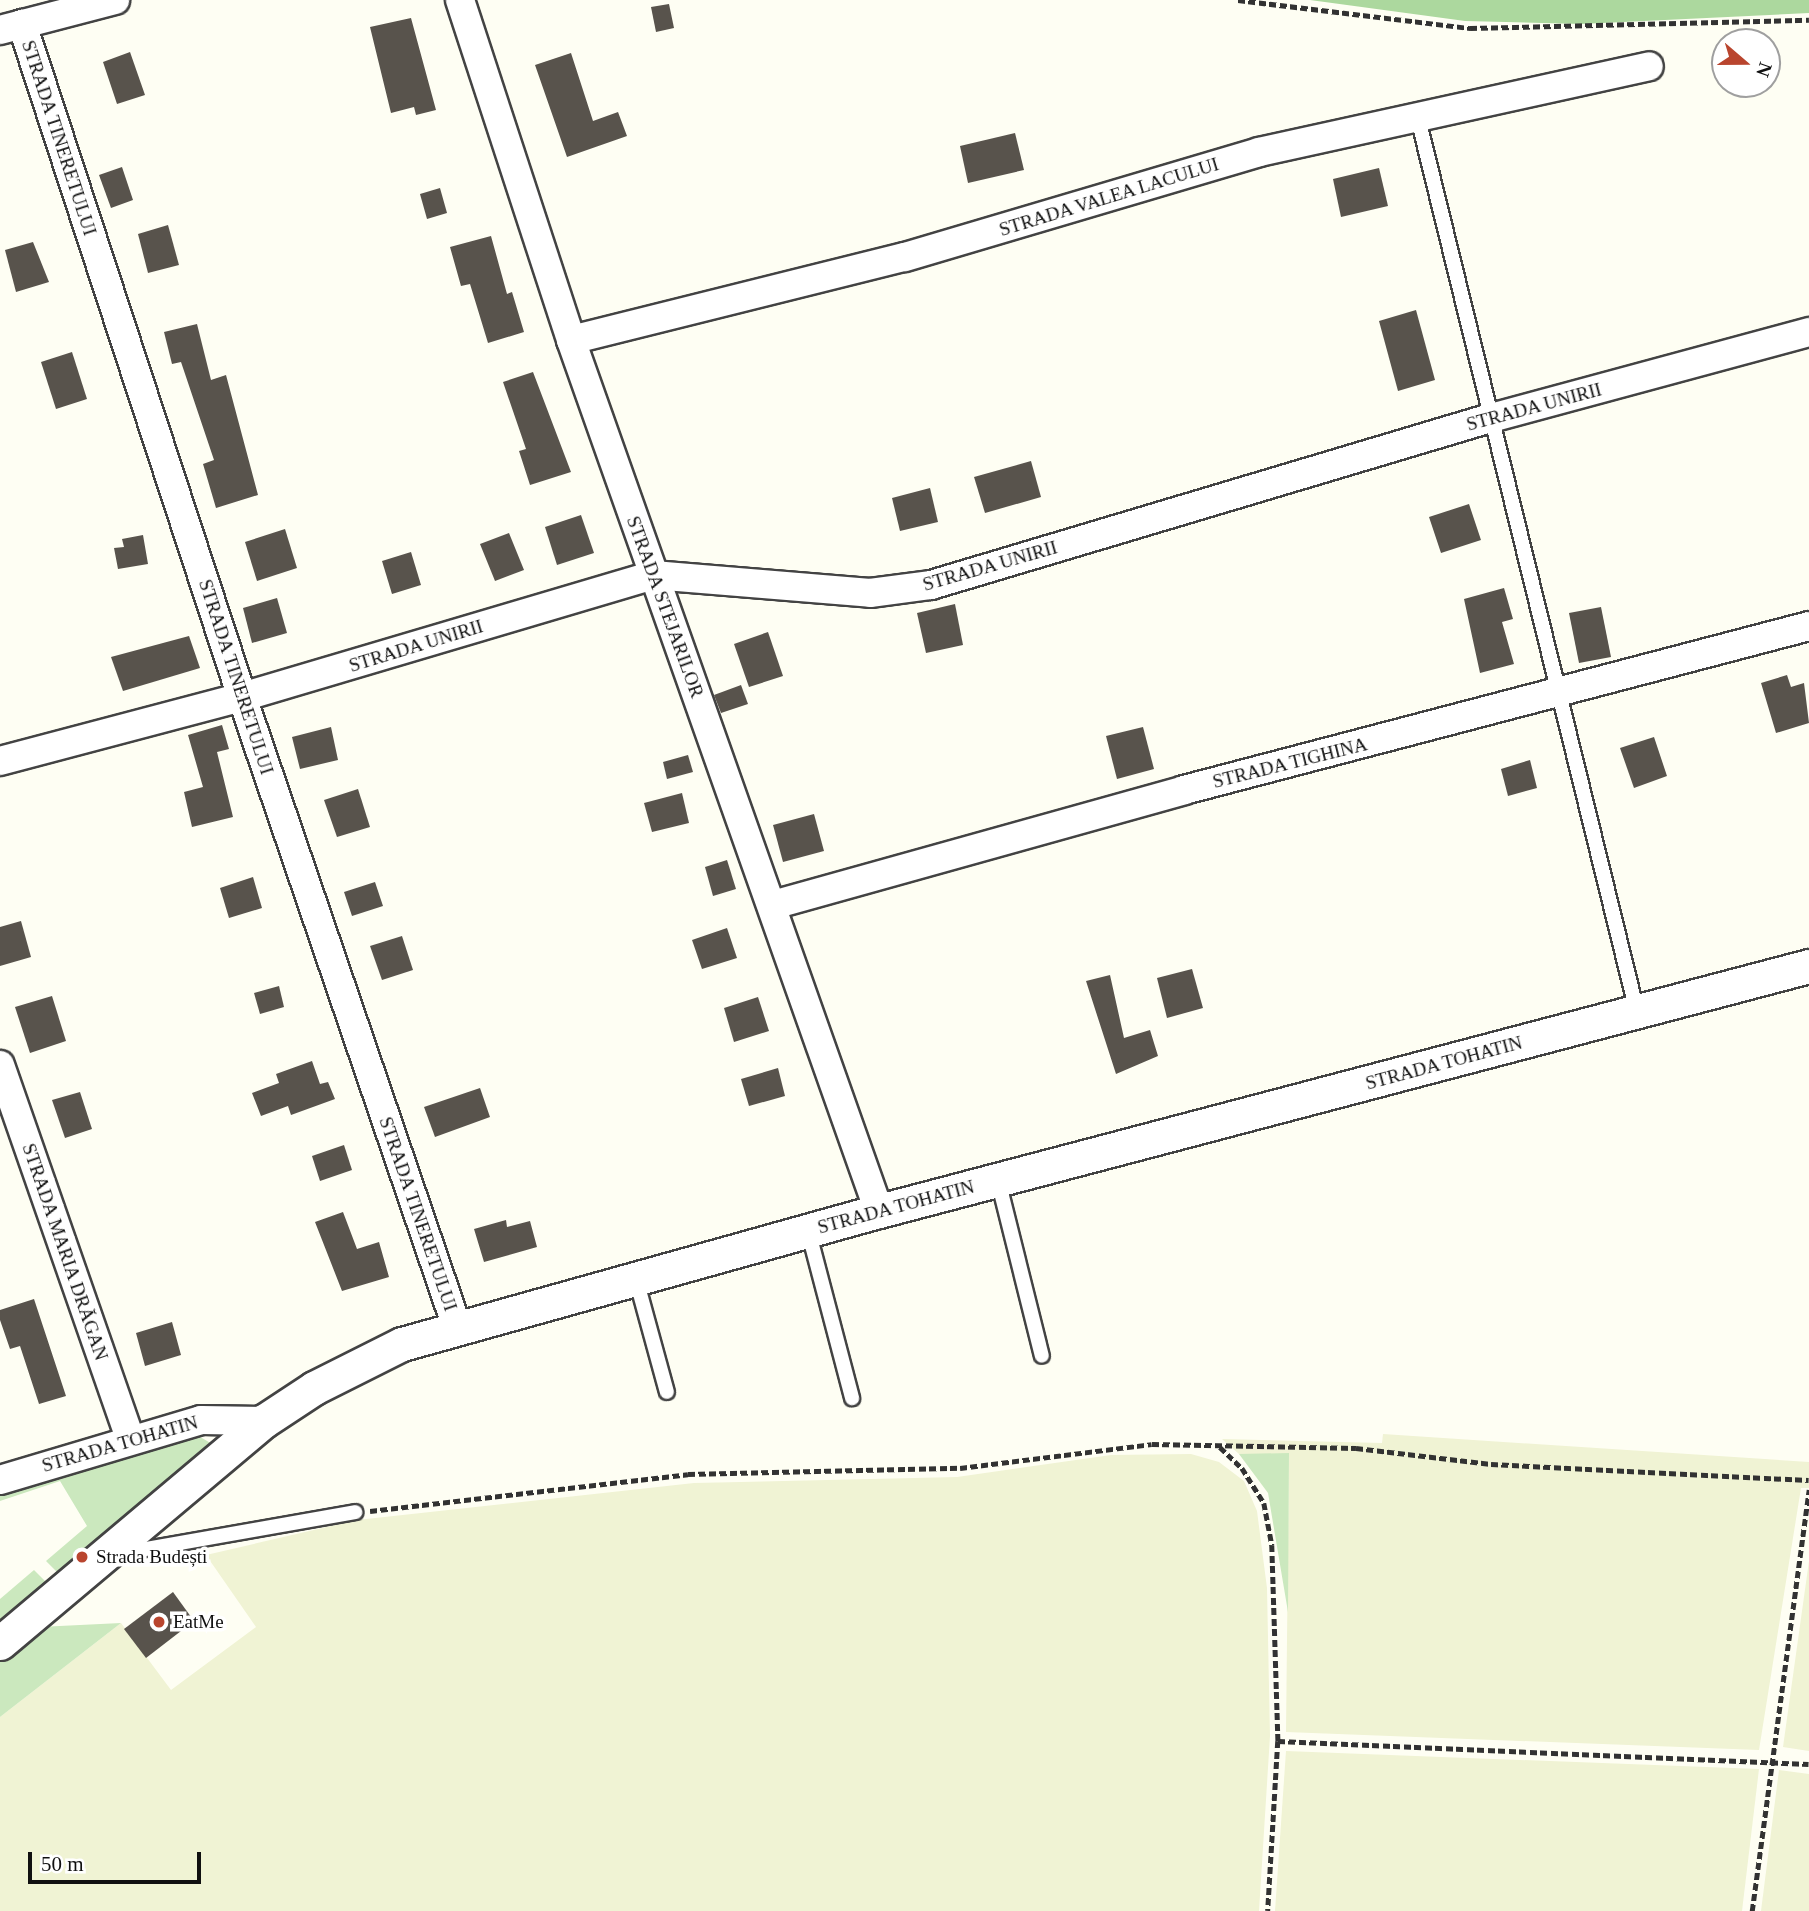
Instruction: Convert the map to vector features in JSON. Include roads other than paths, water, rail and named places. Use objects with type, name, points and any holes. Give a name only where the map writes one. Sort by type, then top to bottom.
[{"type":"street","points":[[11,27],[115,0]]},
{"type":"street","name":"STRADA STEJARILOR","points":[[460,0],[571,340],[879,1211]]},
{"type":"street","name":"STRADA TINERETULUI","points":[[11,27],[457,1327]]},
{"type":"street","name":"STRADA VALEA LACULUI","points":[[571,340],[905,257],[1259,152],[1417,113],[1649,66]]},
{"type":"street","name":"STRADA UNIRII","points":[[0,761],[242,697],[653,575],[870,593],[931,584],[1487,419],[1809,332]]},
{"type":"street","name":"STRADA TIGHINA","points":[[773,905],[1184,790],[1558,694],[1809,625]]},
{"type":"street","name":"STRADA TOHATIN","points":[[0,1480],[130,1438],[201,1420],[264,1421],[359,1363],[457,1327],[879,1211],[1809,966]]},
{"type":"street","name":"STRADA MARIA DRĂGAN","points":[[0,1065],[130,1438]]},
{"type":"street","points":[[0,1643],[264,1421]]},
{"type":"lane","points":[[1417,113],[1487,419],[1637,1012]]},
{"type":"lane","points":[[998,1180],[1042,1356]]},
{"type":"lane","points":[[808,1230],[852,1398]]},
{"type":"lane","points":[[636,1278],[667,1392]]},
{"type":"lane","points":[[105,1556],[355,1512]]},
{"type":"place","name":"Strada Budești","points":[[82,1557]]},
{"type":"place","name":"EatMe","points":[[159,1622]]}]
